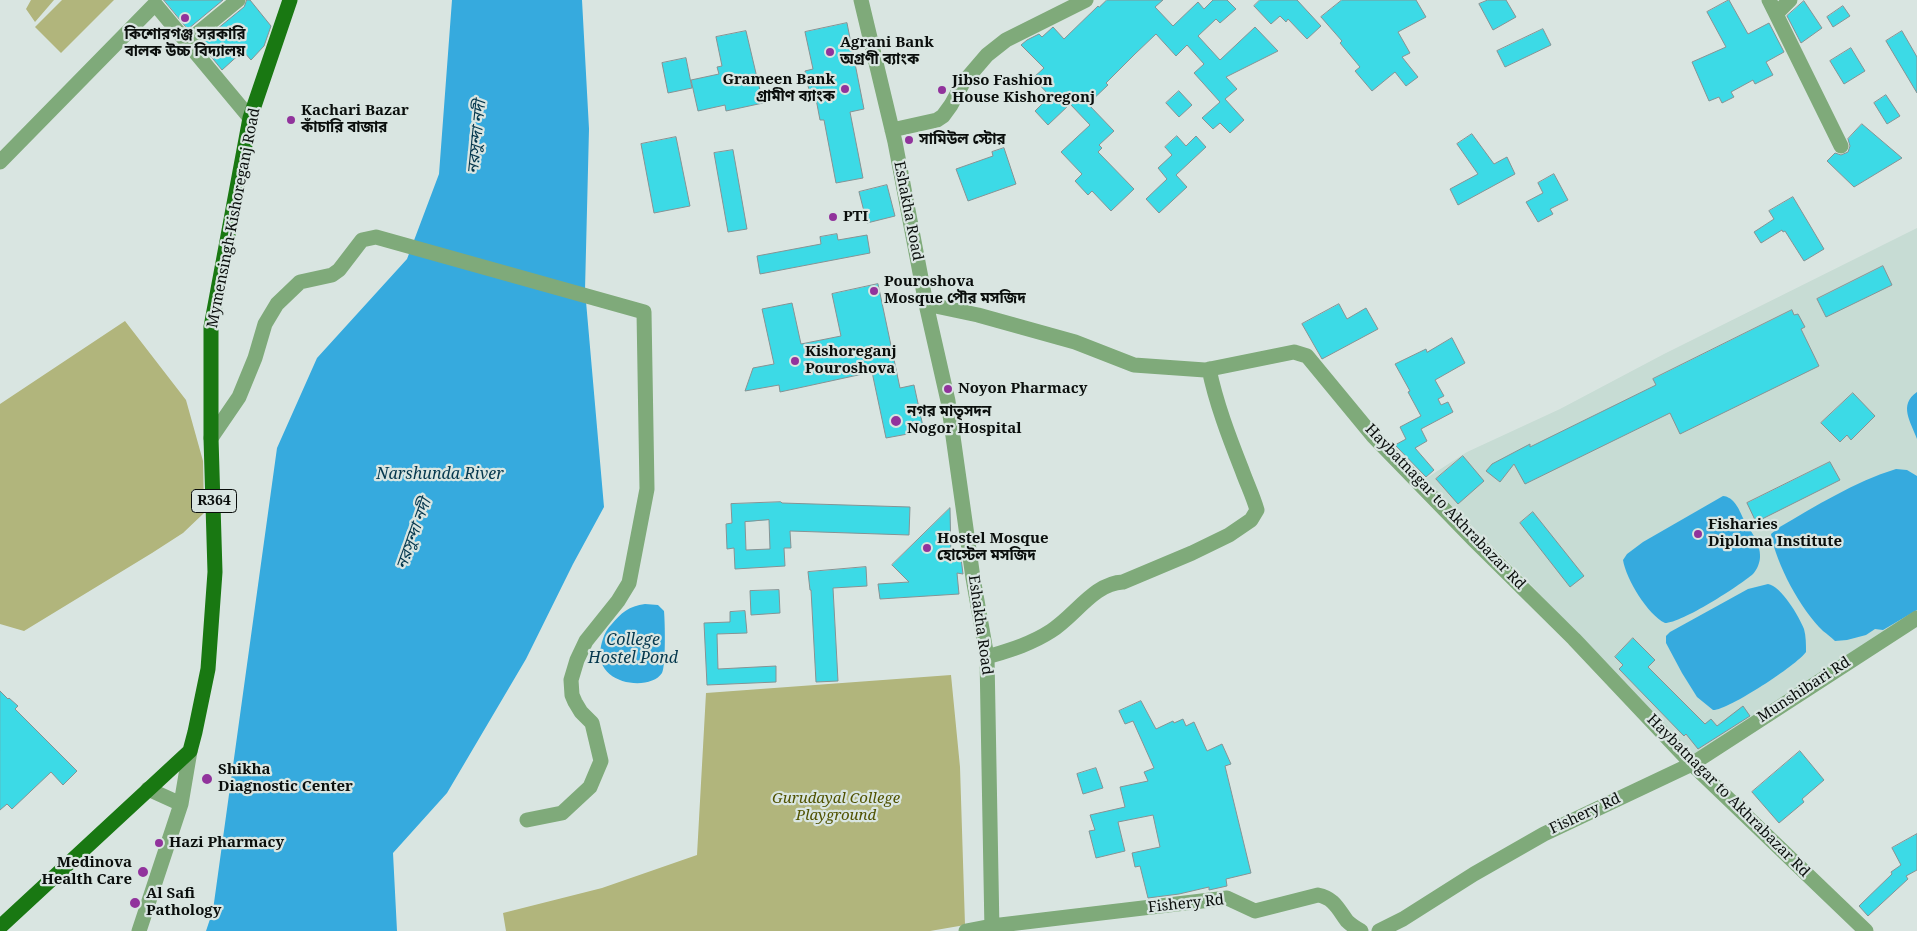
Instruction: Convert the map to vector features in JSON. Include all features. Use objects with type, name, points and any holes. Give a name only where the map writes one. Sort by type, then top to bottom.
[{"type":"main road","name":"Mymensingh-Kishoreganj Road","points":[[190,750],[208,669],[215,572],[211,438],[211,327],[250,118],[290,0]]},
{"type":"main road","points":[[0,927],[190,750]]},
{"type":"street","points":[[187,42],[238,0]]},
{"type":"street","name":"Eshakha Road","points":[[861,0],[892,130],[926,304],[948,401],[973,578],[987,657],[992,929]]},
{"type":"street","points":[[892,130],[937,120],[943,116],[952,105],[963,83],[987,55],[1006,40],[1086,0]]},
{"type":"street","points":[[1769,0],[1841,146]]},
{"type":"street","points":[[1776,14],[1790,0]]},
{"type":"street","points":[[0,162],[153,2],[250,118]]},
{"type":"street","points":[[211,438],[239,397],[255,358],[265,324],[277,304],[300,282],[332,275],[339,270],[362,240],[376,237],[644,312],[647,489],[629,583],[618,601],[586,641],[577,660],[572,680],[572,695],[581,712],[592,723],[601,761],[590,787],[562,813],[526,820]]},
{"type":"street","name":"Haybatnagar to Akhrabazar Rd","points":[[926,304],[1074,342],[1134,365],[1209,369],[1294,352],[1307,356],[1373,436],[1474,540],[1574,639],[1692,764],[1866,931]]},
{"type":"street","points":[[987,657],[1026,645],[1052,631],[1099,590],[1115,582],[1123,582],[1192,553],[1229,535],[1251,520],[1257,510],[1253,495],[1223,418],[1209,369]]},
{"type":"street","name":"Munshibari Rd","points":[[1692,764],[1917,618]]},
{"type":"street","points":[[139,931],[181,804],[190,750]]},
{"type":"street","name":"Fishery Rd","points":[[1378,931],[1403,919],[1474,874],[1544,834],[1692,764]]},
{"type":"street","points":[[148,788],[181,804]]},
{"type":"street","name":"Fishery Rd","points":[[966,931],[1227,898],[1255,911],[1318,895],[1326,896],[1334,902],[1349,922],[1360,931]]},
{"type":"shaded area","name":"Fisharies Diploma Institute","points":[[1917,228],[1917,611],[1693,761],[1534,588],[1425,479],[1467,452],[1560,409],[1664,354]]},
{"type":"green space","points":[[31,0],[54,0],[35,22],[26,9]]},
{"type":"green space","points":[[62,0],[114,0],[61,53],[35,27]]},
{"type":"green space","points":[[125,321],[186,400],[203,461],[204,513],[183,533],[24,631],[0,624],[0,404]]},
{"type":"green space","name":"Gurudayal College Playground","points":[[951,675],[960,767],[965,925],[930,931],[506,931],[503,913],[602,888],[697,855],[706,693]]},
{"type":"water","name":"Narshunda River","points":[[452,0],[582,0],[589,129],[585,290],[604,507],[573,564],[526,659],[447,793],[393,853],[397,931],[206,931],[213,910],[277,448],[317,358],[407,259],[439,174]]},
{"type":"water","points":[[1917,392],[1917,439],[1909,420],[1907,408],[1911,397]]},
{"type":"water","points":[[1896,469],[1907,470],[1917,476],[1917,610],[1883,630],[1875,629],[1866,635],[1835,641],[1815,622],[1798,599],[1778,559],[1771,534],[1835,495],[1880,474]]},
{"type":"water","points":[[1723,496],[1736,504],[1757,541],[1760,557],[1757,568],[1746,580],[1710,603],[1684,617],[1665,623],[1658,619],[1639,596],[1628,577],[1623,560],[1627,554],[1643,542]]},
{"type":"water","points":[[1768,584],[1784,596],[1802,623],[1805,632],[1806,652],[1790,667],[1746,696],[1713,710],[1697,697],[1666,643],[1666,636],[1748,589]]},
{"type":"water","name":"College Hostel Pond","points":[[645,604],[658,605],[664,611],[665,643],[662,673],[656,679],[646,682],[624,681],[613,677],[605,669],[601,659],[601,646],[604,635],[622,614],[634,606]]},
{"type":"building","name":"কিশোরগঞ্জ সরকারি বালক উচ্চ বিদ্যালয়","points":[[164,0],[223,0],[188,29]]},
{"type":"building","points":[[247,0],[250,0],[271,26],[264,46],[251,60],[243,51],[222,70],[200,43],[244,7]]},
{"type":"building","points":[[1107,0],[1163,0],[1155,7],[1173,26],[1198,2],[1204,9],[1213,0],[1227,0],[1236,9],[1220,23],[1216,19],[1198,36],[1220,60],[1255,27],[1278,51],[1226,77],[1237,89],[1225,99],[1244,120],[1230,133],[1220,123],[1213,129],[1202,118],[1220,102],[1194,73],[1204,64],[1187,45],[1176,56],[1156,34],[1135,54],[1106,83],[1108,85],[1088,104],[1114,131],[1099,145],[1102,148],[1098,152],[1134,189],[1111,211],[1092,191],[1088,195],[1075,181],[1082,174],[1061,152],[1090,125],[1070,104],[1048,125],[1035,111],[1050,96],[1033,78],[1044,68],[1021,45],[1039,34],[1042,37],[1053,27],[1064,39],[1098,6]]},
{"type":"building","points":[[1260,0],[1297,0],[1321,26],[1307,39],[1288,19],[1286,22],[1280,16],[1271,24],[1254,6]]},
{"type":"building","points":[[1342,0],[1416,0],[1426,17],[1398,32],[1410,53],[1402,57],[1418,77],[1406,86],[1395,72],[1372,91],[1355,71],[1360,67],[1340,43],[1342,41],[1321,17]]},
{"type":"building","points":[[1488,0],[1506,0],[1516,17],[1493,30],[1479,4]]},
{"type":"building","points":[[1729,0],[1748,34],[1769,23],[1784,52],[1766,62],[1773,75],[1755,84],[1753,80],[1731,92],[1734,97],[1722,103],[1719,97],[1709,101],[1692,62],[1726,47],[1707,12]]},
{"type":"building","points":[[1804,1],[1822,28],[1801,43],[1787,16]]},
{"type":"building","points":[[1843,6],[1850,16],[1833,27],[1827,17]]},
{"type":"building","points":[[847,23],[864,109],[850,112],[863,178],[836,183],[824,120],[820,120],[816,99],[811,100],[805,71],[813,69],[805,32]]},
{"type":"building","points":[[1543,29],[1551,45],[1505,67],[1497,51]]},
{"type":"building","points":[[746,31],[763,103],[726,111],[725,105],[698,111],[691,80],[719,74],[717,67],[722,66],[716,37]]},
{"type":"building","points":[[1902,31],[1917,57],[1917,93],[1886,41]]},
{"type":"building","points":[[1851,48],[1865,71],[1844,84],[1830,61]]},
{"type":"building","points":[[686,58],[692,88],[668,93],[662,63]]},
{"type":"building","points":[[1179,91],[1192,105],[1179,117],[1166,103]]},
{"type":"building","points":[[1886,95],[1900,116],[1887,124],[1874,103]]},
{"type":"building","points":[[1862,124],[1902,158],[1854,187],[1827,161],[1835,153],[1841,155],[1848,152],[1850,146],[1848,139]]},
{"type":"building","points":[[1472,134],[1494,164],[1507,157],[1515,174],[1458,205],[1450,189],[1478,174],[1457,144]]},
{"type":"building","points":[[1177,136],[1186,146],[1196,136],[1206,147],[1176,175],[1187,187],[1159,213],[1146,199],[1167,179],[1158,168],[1172,155],[1165,147]]},
{"type":"building","points":[[676,137],[690,206],[654,213],[641,144]]},
{"type":"building","points":[[1004,148],[1016,184],[968,201],[956,169],[993,156],[992,152]]},
{"type":"building","points":[[733,150],[747,229],[728,232],[714,153]]},
{"type":"building","points":[[1554,174],[1568,200],[1550,209],[1553,214],[1538,222],[1526,202],[1543,193],[1538,183]]},
{"type":"building","points":[[887,185],[895,216],[867,223],[859,192]]},
{"type":"building","points":[[1793,197],[1824,249],[1804,261],[1785,231],[1783,232],[1782,230],[1761,243],[1754,232],[1774,219],[1769,211]]},
{"type":"building","points":[[837,234],[838,240],[867,235],[870,253],[760,274],[757,256],[821,244],[820,237]]},
{"type":"building","points":[[1883,266],[1892,285],[1826,317],[1817,299]]},
{"type":"building","points":[[878,284],[900,388],[914,385],[924,431],[886,438],[872,372],[780,392],[779,385],[745,391],[753,368],[774,364],[762,309],[792,303],[801,344],[841,336],[832,294]]},
{"type":"building","points":[[1339,304],[1347,319],[1366,308],[1378,329],[1322,359],[1302,324]]},
{"type":"building","points":[[1792,310],[1794,315],[1798,314],[1805,327],[1801,329],[1819,366],[1680,434],[1670,413],[1525,484],[1514,464],[1500,482],[1486,471],[1492,464],[1530,444],[1530,447],[1656,385],[1653,379]]},
{"type":"building","points":[[1452,338],[1465,363],[1435,380],[1444,396],[1438,399],[1441,405],[1448,402],[1453,412],[1421,429],[1427,441],[1415,448],[1434,470],[1426,477],[1395,445],[1406,439],[1400,427],[1421,416],[1395,364],[1426,349],[1427,352]]},
{"type":"building","points":[[1853,393],[1875,416],[1851,440],[1847,435],[1840,442],[1821,423]]},
{"type":"building","points":[[1463,456],[1484,481],[1458,504],[1436,479]]},
{"type":"building","points":[[1830,462],[1840,480],[1756,522],[1747,503]]},
{"type":"building","points":[[781,502],[910,507],[909,535],[790,531],[791,548],[784,548],[785,566],[735,569],[734,548],[727,549],[726,524],[732,523],[731,504]],"holes":[[[769,520],[770,549],[746,550],[745,522]]]},
{"type":"building","points":[[950,508],[951,558],[961,558],[963,574],[957,573],[959,594],[880,599],[878,584],[909,582],[892,565]]},
{"type":"building","points":[[1533,512],[1584,576],[1570,587],[1520,523]]},
{"type":"building","points":[[866,567],[867,586],[833,588],[838,681],[816,682],[811,590],[808,572]]},
{"type":"building","points":[[779,590],[780,613],[751,615],[750,591]]},
{"type":"building","points":[[745,611],[747,633],[717,634],[718,669],[776,666],[776,682],[707,685],[704,623],[730,622],[730,612]]},
{"type":"building","points":[[1633,638],[1655,660],[1648,667],[1705,724],[1711,719],[1717,726],[1743,706],[1750,716],[1698,749],[1686,734],[1684,736],[1619,669],[1623,665],[1615,657]]},
{"type":"building","points":[[0,691],[18,706],[15,709],[77,771],[63,785],[51,772],[12,809],[7,804],[0,810]]},
{"type":"building","points":[[1141,701],[1156,729],[1173,721],[1174,723],[1183,719],[1186,726],[1194,722],[1207,751],[1222,744],[1231,764],[1225,766],[1251,873],[1226,879],[1227,886],[1209,890],[1209,887],[1179,894],[1148,898],[1140,866],[1135,867],[1132,853],[1160,847],[1153,815],[1118,822],[1125,851],[1096,858],[1089,831],[1095,830],[1090,815],[1125,807],[1120,787],[1148,781],[1144,772],[1154,768],[1133,721],[1125,724],[1119,711]]},
{"type":"building","points":[[1800,751],[1824,780],[1802,799],[1804,802],[1779,823],[1752,792]]},
{"type":"building","points":[[1096,768],[1103,788],[1083,794],[1077,774]]},
{"type":"building","points":[[1917,834],[1917,870],[1906,876],[1908,879],[1868,916],[1859,906],[1892,874],[1891,872],[1901,865],[1892,848]]},
{"type":"place","name":"কিশোরগঞ্জ সরকারি বালক উচ্চ বিদ্যালয়","points":[[185,18]]},
{"type":"place","name":"Agrani Bank অগ্রণী ব্যাংক","points":[[830,52]]},
{"type":"place","name":"Grameen Bank গ্রামীণ ব্যাংক","points":[[845,89]]},
{"type":"place","name":"Jibso Fashion House Kishoregonj","points":[[942,90]]},
{"type":"place","name":"Kachari Bazar কাঁচারি বাজার","points":[[291,120]]},
{"type":"place","name":"সামিউল স্টোর","points":[[909,140]]},
{"type":"place","name":"PTI","points":[[833,217]]},
{"type":"place","name":"Pouroshova Mosque পৌর মসজিদ","points":[[874,291]]},
{"type":"place","name":"Kishoreganj Pouroshova","points":[[795,361]]},
{"type":"place","name":"Noyon Pharmacy","points":[[948,389]]},
{"type":"place","name":"নগর মাতৃসদন Nogor Hospital","points":[[896,421]]},
{"type":"place","name":"Fisharies Diploma Institute","points":[[1698,534]]},
{"type":"place","name":"Hostel Mosque হোস্টেল মসজিদ","points":[[927,548]]},
{"type":"place","name":"Shikha Diagnostic Center","points":[[207,779]]},
{"type":"place","name":"Hazi Pharmacy","points":[[159,843]]},
{"type":"place","name":"Medinova Health Care","points":[[143,872]]},
{"type":"place","name":"Al Safi Pathology","points":[[135,903]]},
{"type":"water label","name":"নরসুন্দা নদী","points":[[477,137]]},
{"type":"water label","name":"নরসুন্দা নদী","points":[[414,534]]}]
